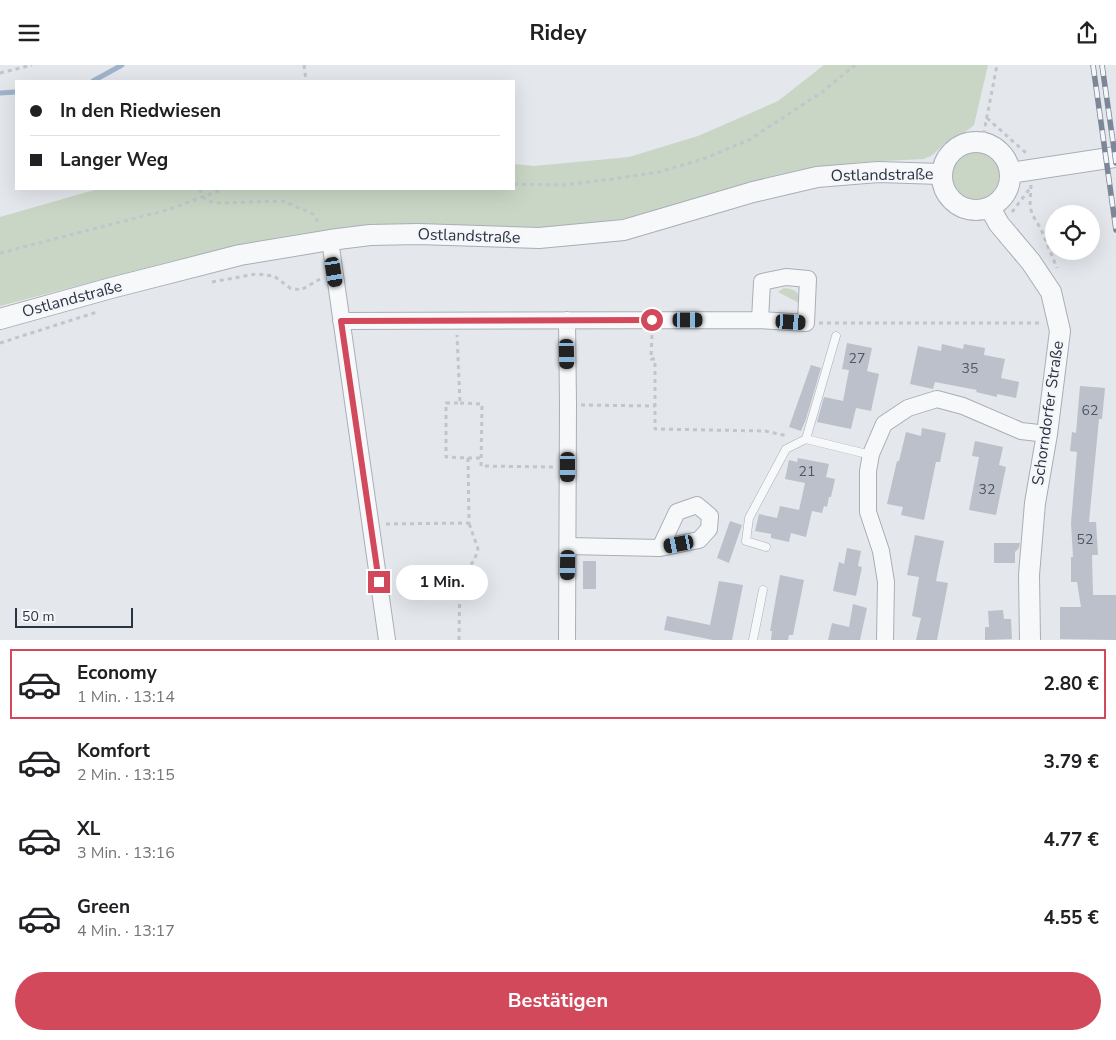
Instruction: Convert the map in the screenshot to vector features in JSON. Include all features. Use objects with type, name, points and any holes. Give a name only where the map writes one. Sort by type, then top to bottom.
[{"type":"street","name":"Ostlandstraße","points":[[982,143],[971,142],[960,146],[950,153],[944,163],[941,174],[942,186],[956,205],[994,216]]},
{"type":"street","points":[[982,143],[993,147],[1001,153],[1010,173],[1009,184],[994,216]]},
{"type":"street","points":[[1010,173],[1031,179],[1116,157]]},
{"type":"street","name":"Ostlandstraße","points":[[0,319],[240,255],[330,240],[370,235],[418,233],[539,238],[624,230],[753,192],[817,177],[878,172],[941,174]]},
{"type":"street","name":"Schorndorfer Straße","points":[[994,216],[1031,262],[1051,292],[1060,331],[1047,435],[1035,503],[1029,575],[1030,640]]},
{"type":"street","points":[[330,240],[387,640]]},
{"type":"street","points":[[341,321],[760,320],[806,323],[808,279],[786,277],[762,282],[760,320]]},
{"type":"street","points":[[567,320],[567,640]]},
{"type":"street","points":[[885,640],[886,582],[881,551],[868,511],[868,471],[871,455],[884,424],[908,408],[937,399],[963,406],[1021,431],[1047,435]]},
{"type":"street","points":[[568,546],[660,548]]},
{"type":"lane","points":[[806,439],[836,337]]},
{"type":"lane","points":[[766,547],[746,541],[749,518],[786,449],[806,439],[871,455]]},
{"type":"lane","points":[[753,640],[763,590]]},
{"type":"path","points":[[0,73],[32,65]]},
{"type":"path","points":[[304,65],[306,80]]},
{"type":"path","points":[[515,184],[563,185],[613,179],[659,172],[702,159],[749,140],[822,92],[855,65]]},
{"type":"path","points":[[982,143],[997,65]]},
{"type":"path","points":[[987,119],[1030,157],[1030,206],[1032,214],[1041,229],[1059,272]]},
{"type":"path","points":[[994,216],[1009,215],[1031,179]]},
{"type":"path","points":[[200,190],[202,197],[206,201],[217,203],[283,201],[313,214],[330,240]]},
{"type":"path","points":[[0,253],[167,210],[221,190]]},
{"type":"path","points":[[204,284],[256,274],[274,276],[290,288],[301,290],[334,272]]},
{"type":"path","points":[[0,343],[105,310]]},
{"type":"path","points":[[652,320],[651,359],[655,359],[655,429],[765,431],[806,439]]},
{"type":"path","points":[[457,322],[460,403]]},
{"type":"path","points":[[806,323],[1058,323]]},
{"type":"path","points":[[481,458],[446,457],[446,403],[482,403],[481,458],[480,466],[568,467]]},
{"type":"path","points":[[568,405],[655,406]]},
{"type":"path","points":[[459,640],[460,575],[474,561],[478,549],[469,523],[468,458]]},
{"type":"path","points":[[371,524],[469,523]]},
{"type":"green space","points":[[824,65],[988,65],[974,125],[924,159],[864,162],[803,169],[749,182],[655,213],[586,225],[527,228],[363,227],[299,234],[254,242],[168,262],[0,306],[0,217],[94,190],[515,190],[515,164],[534,166],[629,157],[698,136],[778,101]]},
{"type":"green space","points":[[975,151],[984,153],[995,162],[1000,176],[998,185],[989,196],[975,201],[966,199],[955,190],[950,176],[952,167],[961,156]]},
{"type":"green space","points":[[784,288],[791,289],[798,294],[799,303],[778,292]]},
{"type":"building","points":[[847,343],[872,348],[867,371],[879,374],[871,411],[856,408],[851,429],[817,422],[824,397],[843,401],[849,370],[842,369]]},
{"type":"building","points":[[942,344],[963,349],[964,344],[985,348],[984,355],[1005,359],[1001,378],[1019,382],[1016,398],[997,394],[997,397],[976,392],[977,390],[935,382],[933,389],[910,384],[918,346],[941,351]]},
{"type":"building","points":[[811,365],[821,368],[801,431],[789,427]]},
{"type":"building","points":[[1080,386],[1105,388],[1102,419],[1099,419],[1089,522],[1096,522],[1098,555],[1092,555],[1093,595],[1116,595],[1116,640],[1060,639],[1060,607],[1081,607],[1077,582],[1071,582],[1071,557],[1073,557],[1071,523],[1077,452],[1070,451],[1072,432],[1076,433]]},
{"type":"building","points":[[922,428],[946,433],[940,462],[936,462],[924,520],[901,515],[903,507],[887,504],[906,432],[921,436]]},
{"type":"building","points":[[975,441],[1003,447],[999,465],[1006,467],[996,515],[969,510],[979,457],[972,456]]},
{"type":"building","points":[[798,458],[829,464],[826,477],[835,479],[827,507],[824,506],[822,513],[812,511],[806,537],[791,533],[789,542],[771,538],[771,534],[755,531],[759,514],[777,518],[780,506],[799,510],[805,483],[785,479],[789,460],[797,462]]},
{"type":"building","points":[[730,521],[742,525],[729,563],[717,558]]},
{"type":"building","points":[[915,535],[944,541],[936,581],[948,583],[937,640],[916,640],[921,618],[912,616],[919,577],[907,575]]},
{"type":"building","points":[[994,543],[1020,543],[1019,548],[1015,552],[1015,563],[994,563]]},
{"type":"building","points":[[847,548],[861,551],[858,566],[862,567],[856,596],[833,591],[839,562],[844,564]]},
{"type":"building","points":[[583,561],[596,561],[596,589],[583,589]]},
{"type":"building","points":[[780,575],[804,580],[793,635],[789,635],[788,640],[771,640],[772,631],[770,631]]},
{"type":"building","points":[[719,581],[743,585],[732,640],[713,640],[664,630],[667,616],[710,625]]},
{"type":"building","points":[[853,604],[867,608],[860,640],[828,640],[832,623],[849,627]]},
{"type":"building","points":[[1003,610],[1004,619],[1011,619],[1012,639],[985,640],[985,627],[989,627],[988,611]]},
{"type":"waterway","points":[[95,80],[122,65]]},
{"type":"waterway","points":[[0,93],[15,92]]},
{"type":"railway","points":[[1093,65],[1116,230]]},
{"type":"railway","points":[[1102,65],[1116,163]]},
{"type":"route","points":[[379,582],[341,321],[652,320]]}]
